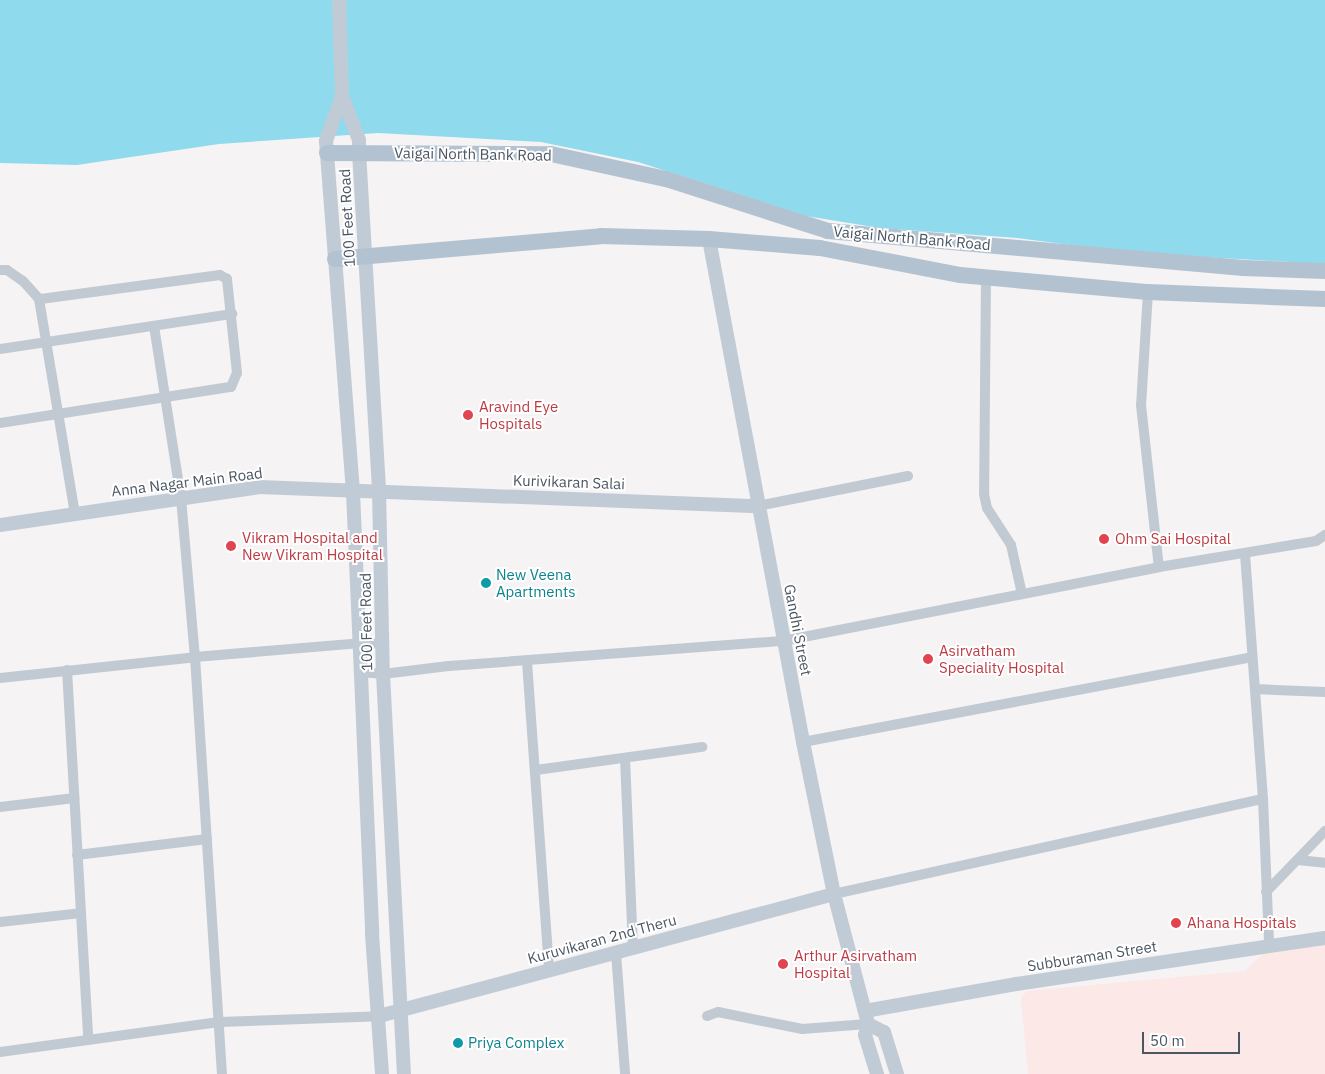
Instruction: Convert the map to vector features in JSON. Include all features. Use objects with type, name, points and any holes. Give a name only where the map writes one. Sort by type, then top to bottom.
[{"type":"main road","name":"Vaigai North Bank Road","points":[[327,147],[359,146],[551,154],[666,179],[828,231],[1243,268],[1325,271]]},
{"type":"main road","name":"Vaigai North Bank Road","points":[[335,259],[601,236],[709,239],[820,248],[986,277],[1148,292],[1325,299]]},
{"type":"street","points":[[327,147],[342,96],[339,0]]},
{"type":"street","name":"100 Feet Road","points":[[342,96],[359,146],[380,490],[383,674],[404,1074]]},
{"type":"street","name":"100 Feet Road","points":[[327,147],[353,492],[372,934],[380,1016],[382,1074]]},
{"type":"street","name":"Gandhi Street","points":[[709,239],[803,742],[834,894],[866,1018],[865,1035],[877,1074]]},
{"type":"street","points":[[0,270],[7,270],[23,281],[39,299],[75,514]]},
{"type":"street","points":[[0,424],[231,387],[237,373],[227,279],[220,275],[39,299]]},
{"type":"street","points":[[986,277],[984,494],[987,508],[1010,545],[1022,594]]},
{"type":"street","points":[[1148,292],[1141,405],[1159,567]]},
{"type":"street","points":[[0,349],[232,314]]},
{"type":"street","points":[[154,326],[181,498],[195,657],[222,1074]]},
{"type":"street","points":[[758,506],[908,476]]},
{"type":"street","name":"Anna Nagar Main Road","points":[[0,525],[259,487],[353,492],[380,490]]},
{"type":"street","name":"Kurivikaran Salai","points":[[380,490],[758,506]]},
{"type":"street","points":[[361,672],[383,674],[448,666],[527,662],[783,641],[1159,567],[1245,554],[1316,540],[1325,535]]},
{"type":"street","points":[[1245,554],[1263,799],[1269,945]]},
{"type":"street","points":[[0,678],[195,657],[360,643],[383,644]]},
{"type":"street","points":[[803,742],[1252,657]]},
{"type":"street","points":[[527,662],[549,971]]},
{"type":"street","points":[[67,670],[88,1039]]},
{"type":"street","points":[[1255,689],[1325,692]]},
{"type":"street","points":[[536,770],[702,747]]},
{"type":"street","points":[[625,758],[633,948]]},
{"type":"street","points":[[0,807],[74,798]]},
{"type":"street","points":[[834,894],[1263,799]]},
{"type":"street","points":[[1266,892],[1325,831]]},
{"type":"street","points":[[77,855],[207,839]]},
{"type":"street","points":[[1298,860],[1325,863]]},
{"type":"street","name":"Kuruvikaran 2nd Theru","points":[[380,1016],[834,894]]},
{"type":"street","points":[[0,922],[80,914]]},
{"type":"street","name":"Subburaman Street","points":[[866,1018],[1016,984],[1325,938]]},
{"type":"street","points":[[616,953],[625,1074]]},
{"type":"street","points":[[707,1016],[718,1012],[802,1029],[866,1018],[884,1032],[897,1074]]},
{"type":"street","points":[[0,1052],[220,1022],[380,1016]]},
{"type":"shaded area","points":[[1325,944],[1325,1074],[1028,1074],[1021,997],[1027,991],[1245,971],[1269,948]]},
{"type":"water","points":[[0,0],[1325,0],[1325,264],[1132,253],[1017,238],[880,228],[806,216],[638,162],[541,142],[378,133],[219,144],[77,165],[0,163]]},
{"type":"place","name":"Aravind Eye Hospitals","points":[[468,415]]},
{"type":"place","name":"Ohm Sai Hospital","points":[[1104,539]]},
{"type":"place","name":"Vikram Hospital and New Vikram Hospital","points":[[231,546]]},
{"type":"place","name":"New Veena Apartments","points":[[486,583]]},
{"type":"place","name":"Asirvatham Speciality Hospital","points":[[928,659]]},
{"type":"place","name":"Ahana Hospitals","points":[[1176,923]]},
{"type":"place","name":"Arthur Asirvatham Hospital","points":[[783,964]]},
{"type":"place","name":"Priya Complex","points":[[458,1043]]}]
